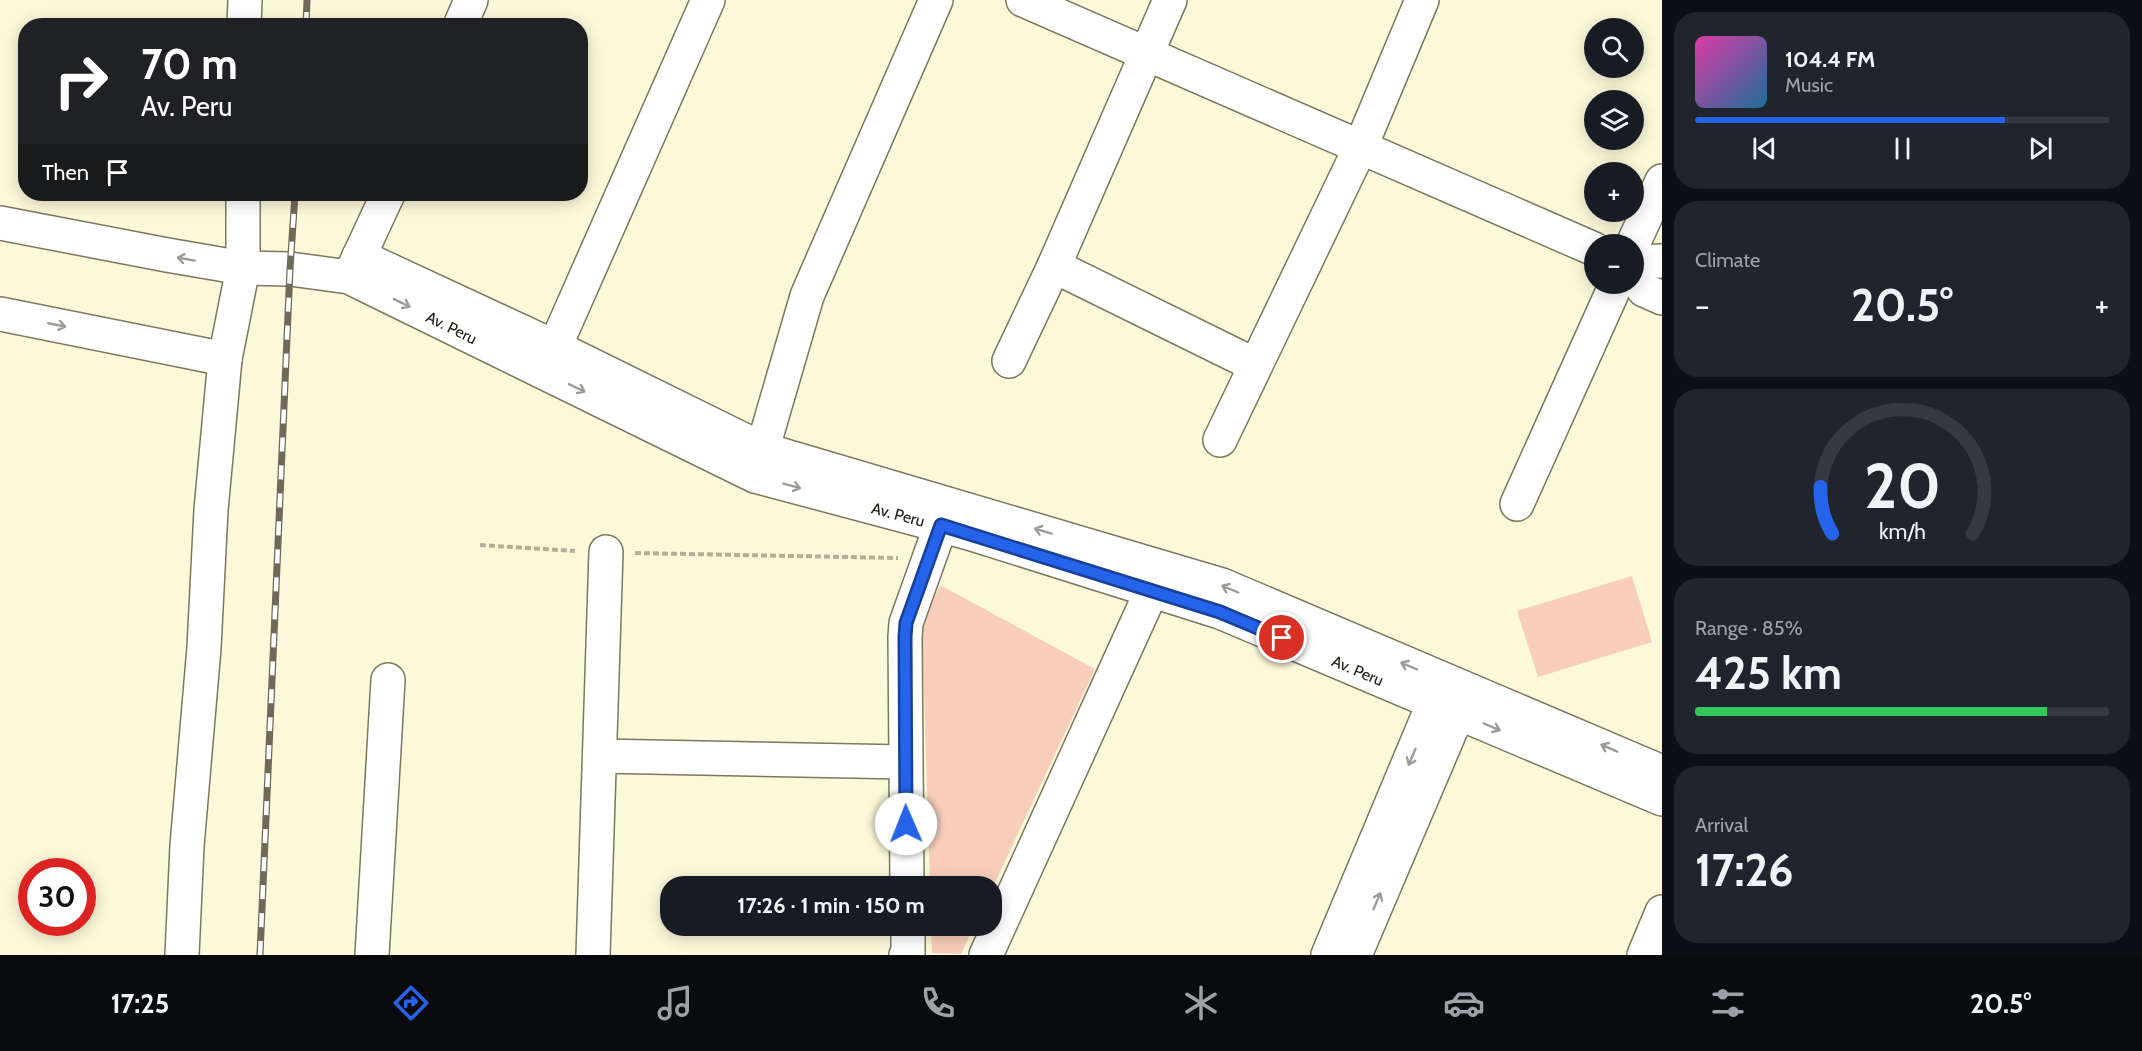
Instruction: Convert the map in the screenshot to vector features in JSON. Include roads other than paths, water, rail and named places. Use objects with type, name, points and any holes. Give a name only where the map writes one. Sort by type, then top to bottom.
[{"type":"street","points":[[244,18],[245,0]]},
{"type":"street","points":[[463,18],[471,0]]},
{"type":"street","points":[[549,359],[708,0]]},
{"type":"street","points":[[936,0],[807,296],[759,462],[1222,585],[1451,696],[1662,771]]},
{"type":"street","points":[[1023,0],[1584,245]]},
{"type":"street","points":[[1009,361],[1054,266],[1170,0]]},
{"type":"street","points":[[1221,441],[1255,365],[1361,146],[1422,0]]},
{"type":"street","points":[[1638,234],[1662,181]]},
{"type":"street","points":[[182,955],[187,846],[204,648],[211,510],[225,359],[243,268],[243,201]]},
{"type":"street","points":[[354,266],[385,201]]},
{"type":"street","name":"Av. Peru","points":[[0,222],[243,268],[290,269],[354,266],[759,462],[941,525],[1220,612],[1451,696],[1662,799]]},
{"type":"street","points":[[1644,262],[1662,261]]},
{"type":"street","points":[[1054,266],[1255,365]]},
{"type":"street","points":[[1644,290],[1662,298]]},
{"type":"street","points":[[1517,504],[1612,294]]},
{"type":"street","points":[[0,314],[225,359]]},
{"type":"street","points":[[907,876],[906,623],[941,525]]},
{"type":"street","points":[[593,955],[605,552]]},
{"type":"street","points":[[986,955],[1152,590]]},
{"type":"street","points":[[372,955],[388,680]]},
{"type":"street","points":[[1328,955],[1451,696]]},
{"type":"street","points":[[1355,955],[1451,696]]},
{"type":"street","points":[[600,756],[905,762]]},
{"type":"street","points":[[1644,955],[1662,912]]},
{"type":"street","points":[[906,955],[908,954],[908,936]]},
{"type":"railway","points":[[306,18],[307,0]]},
{"type":"railway","points":[[260,955],[295,201]]}]
